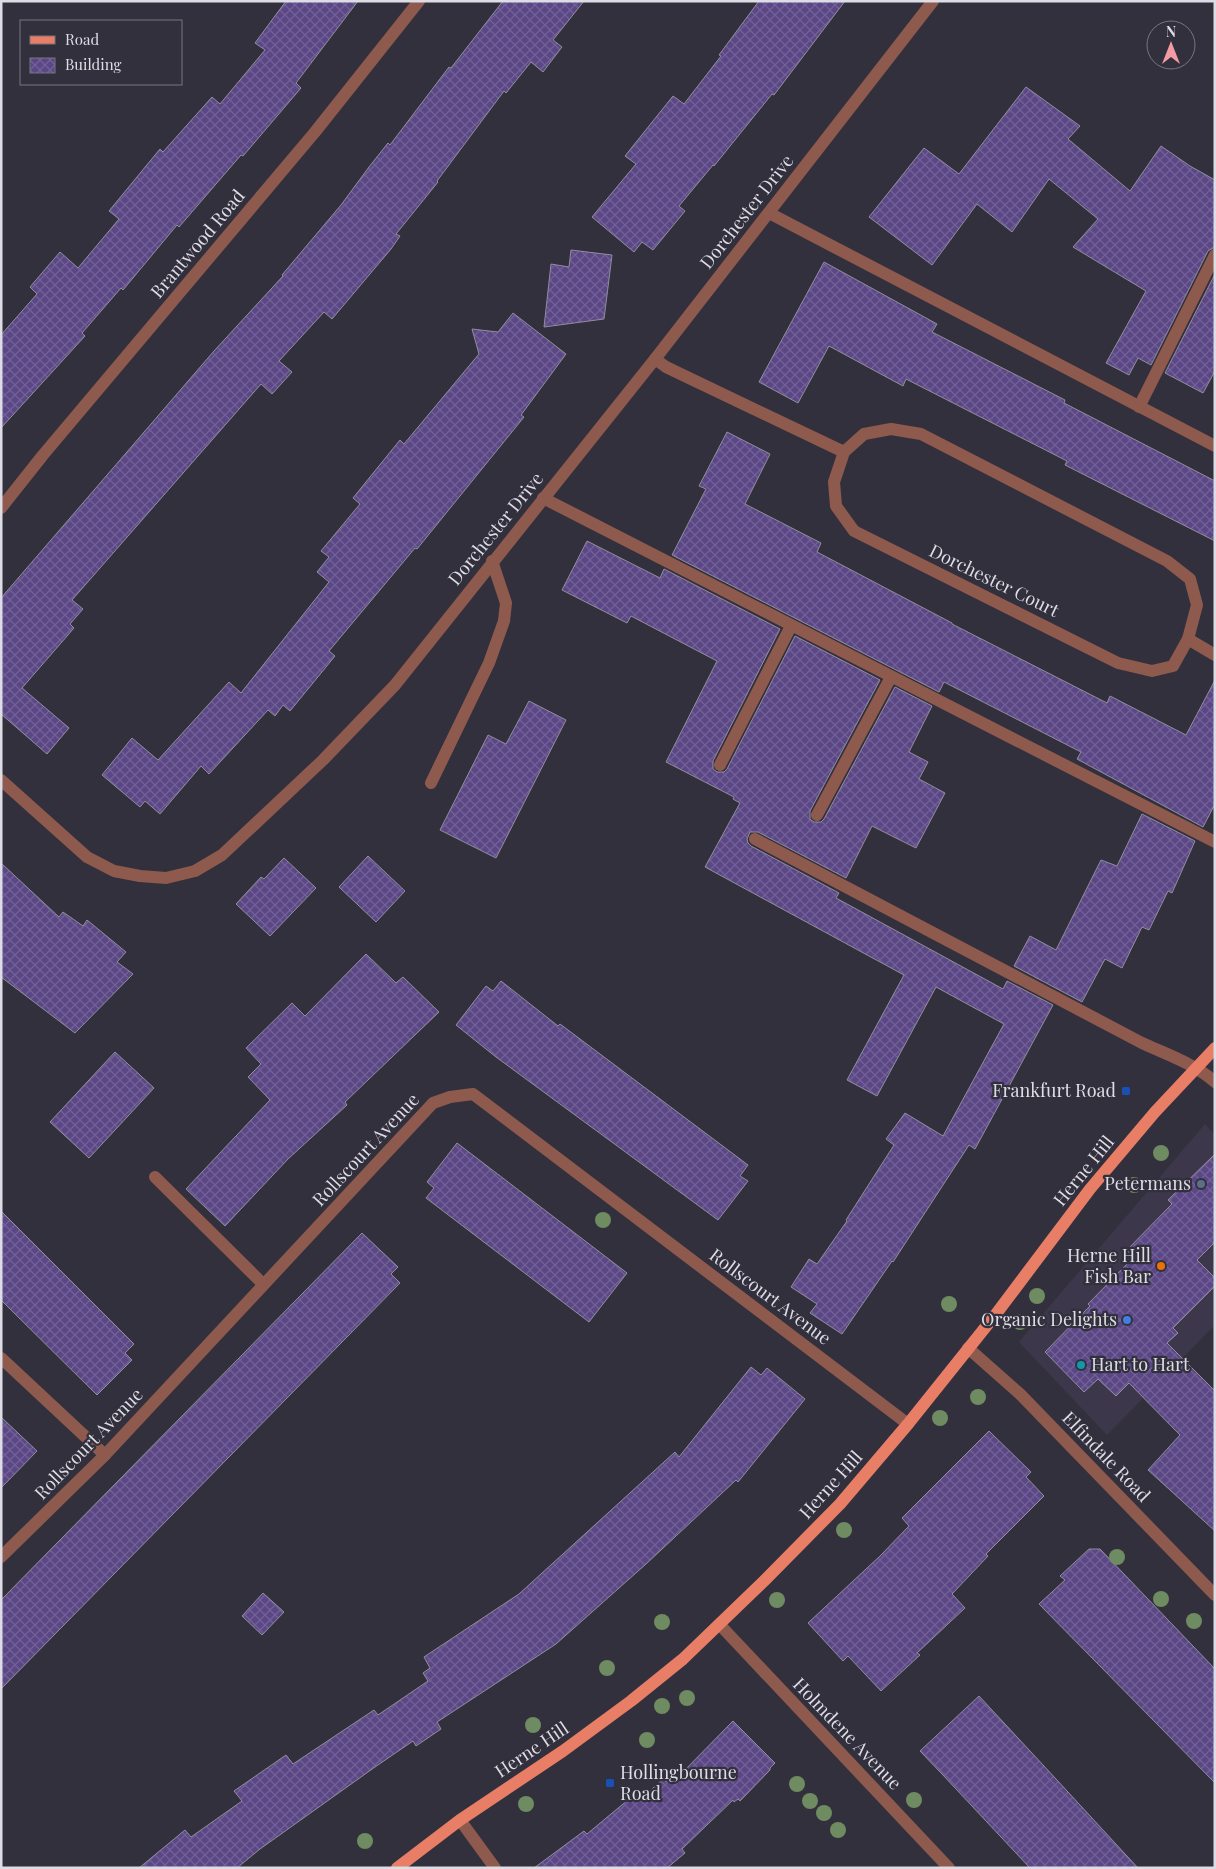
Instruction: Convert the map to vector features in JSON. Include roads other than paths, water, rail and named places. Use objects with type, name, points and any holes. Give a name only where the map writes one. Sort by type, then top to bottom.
[{"type":"main road","name":"Herne Hill","points":[[397,1868],[460,1820],[563,1751],[631,1701],[683,1659],[720,1625],[840,1504],[908,1424],[996,1314],[1090,1189],[1150,1119],[1215,1048]]},
{"type":"street","name":"Brantwood Road","points":[[1,508],[43,455],[315,132],[418,1]]},
{"type":"street","name":"Dorchester Drive","points":[[1,780],[87,857],[114,870],[140,876],[166,878],[195,870],[222,855],[323,760],[395,685],[655,359],[933,1]]},
{"type":"street","points":[[769,213],[1215,446]]},
{"type":"street","points":[[1139,407],[1215,255]]},
{"type":"street","points":[[655,359],[844,452]]},
{"type":"street","name":"Dorchester Court","points":[[891,429],[921,434],[1167,561],[1190,579],[1197,605],[1188,640],[1173,666],[1152,671],[1118,663],[854,531],[836,506],[834,482],[844,452],[864,434],[891,429]]},
{"type":"street","points":[[543,498],[1215,842]]},
{"type":"street","points":[[431,783],[489,663],[504,621],[506,603],[492,561]]},
{"type":"street","points":[[720,765],[791,626]]},
{"type":"street","points":[[1188,640],[1215,655]]},
{"type":"street","points":[[817,816],[891,677]]},
{"type":"street","points":[[755,839],[1142,1043],[1196,1069],[1215,1082]]},
{"type":"street","name":"Rollscourt Avenue","points":[[1,1557],[105,1455],[433,1103],[450,1097],[473,1094],[908,1424]]},
{"type":"street","points":[[155,1177],[264,1284]]},
{"type":"street","name":"Elfindale Road","points":[[968,1348],[1020,1394],[1215,1595]]},
{"type":"street","points":[[1,1358],[105,1455]]},
{"type":"street","name":"Holmdene Avenue","points":[[720,1625],[949,1868]]},
{"type":"street","points":[[460,1820],[495,1868]]},
{"type":"place","name":"Frankfurt Road","points":[[1126,1091]]},
{"type":"place","name":"Petermans","points":[[1201,1184]]},
{"type":"place","name":"Herne Hill Fish Bar","points":[[1161,1266]]},
{"type":"place","name":"Organic Delights","points":[[1127,1320]]},
{"type":"place","name":"Hart to Hart","points":[[1081,1365]]},
{"type":"place","name":"Hollingbourne Road","points":[[610,1783]]}]
